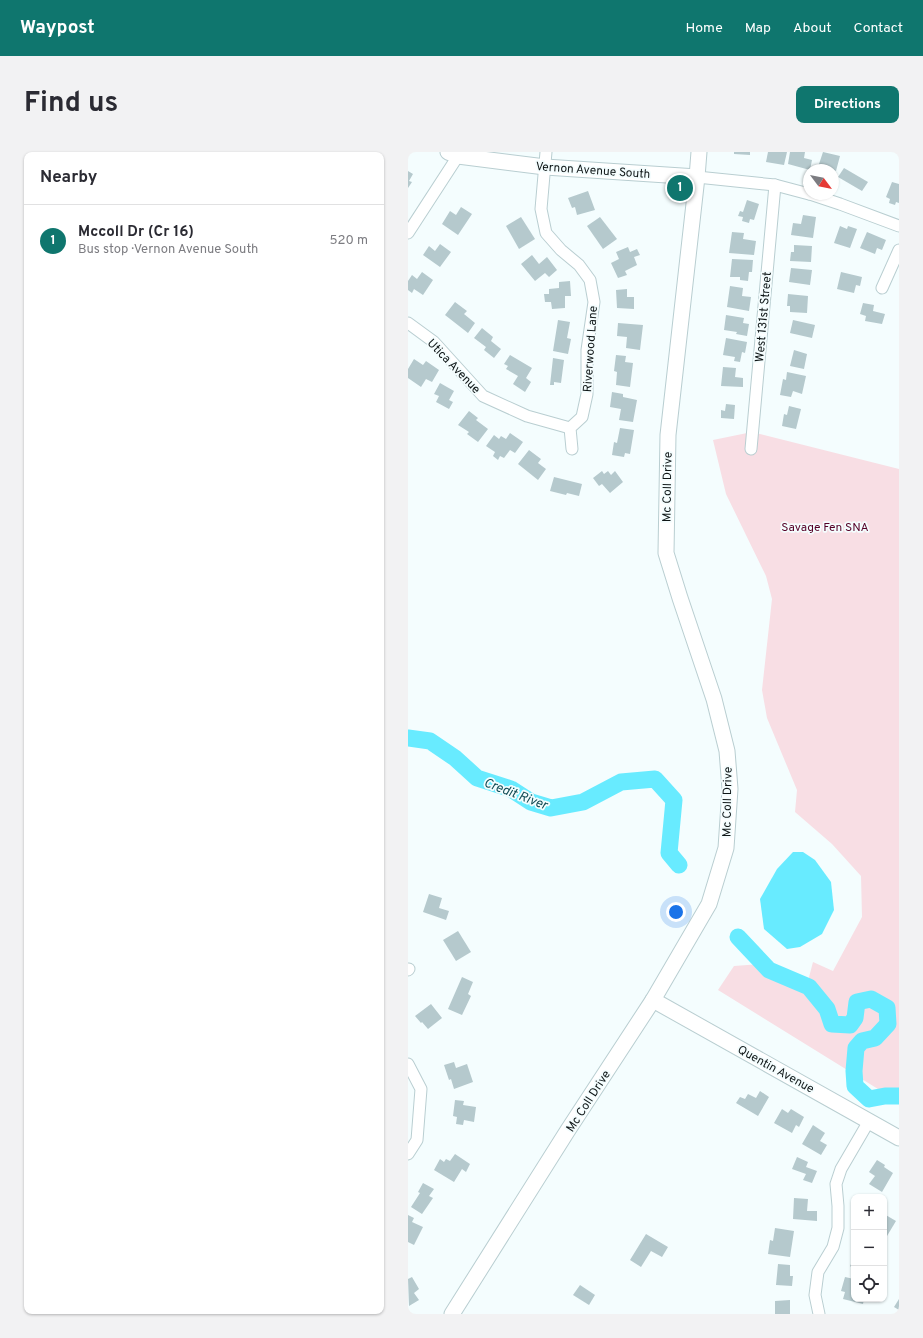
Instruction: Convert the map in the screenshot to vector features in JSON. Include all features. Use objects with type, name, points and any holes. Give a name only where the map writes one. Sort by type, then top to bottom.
[{"type":"main road","name":"Mc Coll Drive","points":[[452,1314],[568,1130],[653,1000],[708,904],[726,848],[730,790],[727,751],[714,699],[666,553],[668,435],[699,152]]},
{"type":"main road","name":"Vernon Avenue South","points":[[453,154],[545,159],[697,177]]},
{"type":"main road","name":"Quentin Avenue","points":[[653,1000],[899,1138]]},
{"type":"street","points":[[408,233],[453,154]]},
{"type":"street","name":"Riverwood Lane","points":[[545,159],[541,209],[546,233],[561,250],[579,265],[590,280],[594,302],[587,350],[587,394],[582,417],[570,428]]},
{"type":"street","name":"Vernon Avenue South","points":[[697,177],[776,185],[803,192]]},
{"type":"street","name":"West 131st Street","points":[[751,449],[776,185]]},
{"type":"street","name":"Vernon Avenue South","points":[[828,200],[899,226]]},
{"type":"street","points":[[882,288],[899,250]]},
{"type":"street","name":"Utica Avenue","points":[[408,324],[434,342],[483,396],[527,416],[570,428]]},
{"type":"street","points":[[570,428],[572,449]]},
{"type":"street","points":[[408,1064],[421,1089],[417,1140],[408,1154]]},
{"type":"street","points":[[819,1314],[815,1295],[818,1272],[832,1247],[838,1228],[836,1184],[841,1169],[869,1121]]},
{"type":"green space","name":"Savage Fen SNA","points":[[752,432],[899,469],[899,1102],[718,990],[734,966],[772,963],[779,976],[808,981],[813,962],[833,971],[862,917],[861,876],[832,844],[795,812],[797,790],[767,718],[762,690],[772,599],[766,576],[726,494],[713,440]]},
{"type":"water","points":[[793,852],[803,852],[815,860],[831,882],[834,910],[822,934],[800,947],[787,949],[764,929],[760,899],[777,869]]},
{"type":"building","points":[[734,152],[750,152],[750,155],[734,154]]},
{"type":"building","points":[[768,152],[787,152],[784,165],[766,162]]},
{"type":"building","points":[[790,152],[805,152],[804,158],[812,160],[811,164],[803,164],[803,168],[788,164]]},
{"type":"building","points":[[823,152],[840,156],[838,164],[819,164]]},
{"type":"building","points":[[844,168],[868,182],[862,191],[839,178]]},
{"type":"building","points":[[408,171],[413,174],[409,181],[412,182],[408,188]]},
{"type":"building","points":[[892,182],[899,184],[899,203],[896,202],[895,205],[889,203],[890,199],[886,197]]},
{"type":"building","points":[[588,191],[595,210],[577,215],[575,207],[572,208],[568,198]]},
{"type":"building","points":[[747,200],[759,204],[754,220],[750,219],[749,223],[742,221],[743,217],[738,216],[740,211],[743,212]]},
{"type":"building","points":[[461,207],[472,214],[458,235],[442,224],[450,211],[456,215]]},
{"type":"building","points":[[803,215],[816,217],[813,238],[791,235],[793,223],[801,224]]},
{"type":"building","points":[[521,217],[535,239],[519,249],[506,226]]},
{"type":"building","points":[[600,217],[617,239],[603,249],[587,226]]},
{"type":"building","points":[[840,226],[847,229],[848,226],[857,229],[850,248],[834,243]]},
{"type":"building","points":[[732,232],[744,233],[743,239],[756,241],[754,255],[729,253]]},
{"type":"building","points":[[867,232],[886,240],[882,250],[877,248],[875,254],[860,248]]},
{"type":"building","points":[[440,244],[451,252],[440,267],[423,255],[429,246],[435,251]]},
{"type":"building","points":[[794,245],[812,246],[811,262],[790,261],[791,252],[794,252]]},
{"type":"building","points":[[628,247],[630,252],[637,249],[640,255],[634,257],[637,265],[625,271],[627,275],[618,278],[611,263],[619,259],[616,252]]},
{"type":"building","points":[[532,255],[539,264],[547,257],[557,270],[549,277],[545,273],[535,281],[521,264]]},
{"type":"building","points":[[732,259],[753,260],[752,272],[749,272],[748,281],[740,280],[740,277],[730,277]]},
{"type":"building","points":[[791,268],[812,270],[810,285],[789,282]]},
{"type":"building","points":[[422,272],[433,280],[423,295],[414,289],[412,293],[408,290],[408,281],[412,275],[417,279]]},
{"type":"building","points":[[841,272],[862,277],[860,286],[856,285],[854,293],[837,289]]},
{"type":"building","points":[[570,281],[571,296],[565,296],[565,308],[552,309],[551,302],[545,302],[544,294],[549,294],[549,289],[559,288],[559,282]]},
{"type":"building","points":[[730,286],[743,288],[742,296],[751,297],[749,311],[727,307]]},
{"type":"building","points":[[627,289],[627,297],[634,297],[634,309],[617,308],[616,290]]},
{"type":"building","points":[[788,294],[808,296],[807,313],[790,312],[790,306],[787,306]]},
{"type":"building","points":[[455,302],[467,311],[464,314],[475,323],[468,333],[445,315]]},
{"type":"building","points":[[863,303],[874,305],[873,311],[885,314],[882,324],[865,321],[866,316],[860,314]]},
{"type":"building","points":[[726,315],[744,318],[743,323],[749,324],[747,336],[736,334],[737,332],[724,330]]},
{"type":"building","points":[[558,320],[570,322],[567,338],[571,339],[568,354],[553,351]]},
{"type":"building","points":[[793,320],[815,325],[812,338],[790,333]]},
{"type":"building","points":[[618,323],[643,325],[640,350],[626,348],[627,337],[617,336]]},
{"type":"building","points":[[482,328],[493,337],[491,341],[501,349],[494,358],[484,350],[486,347],[474,338]]},
{"type":"building","points":[[726,338],[747,342],[745,353],[742,352],[740,362],[734,361],[735,357],[723,355]]},
{"type":"building","points":[[794,350],[807,354],[804,369],[790,366]]},
{"type":"building","points":[[510,355],[532,368],[526,378],[531,382],[525,392],[513,384],[518,376],[506,369],[508,366],[504,364]]},
{"type":"building","points":[[616,355],[626,356],[625,362],[633,363],[630,387],[616,385],[617,372],[614,371]]},
{"type":"building","points":[[553,358],[564,360],[561,383],[554,382],[554,385],[550,385]]},
{"type":"building","points":[[414,359],[423,365],[426,361],[439,370],[432,382],[426,379],[421,387],[408,378],[408,369]]},
{"type":"building","points":[[723,367],[736,368],[735,377],[743,378],[743,387],[721,386]]},
{"type":"building","points":[[787,372],[806,376],[802,394],[793,391],[791,397],[780,395],[783,379],[786,380]]},
{"type":"building","points":[[440,383],[454,391],[449,400],[453,402],[449,409],[436,402],[439,396],[434,394]]},
{"type":"building","points":[[612,392],[623,394],[623,397],[637,400],[633,422],[619,420],[621,409],[610,407]]},
{"type":"building","points":[[726,404],[735,405],[734,419],[721,418],[721,410],[725,411]]},
{"type":"building","points":[[789,406],[801,409],[796,429],[782,426],[784,414],[787,415]]},
{"type":"building","points":[[469,411],[478,418],[476,420],[488,429],[478,442],[467,434],[469,432],[458,425]]},
{"type":"building","points":[[620,428],[634,430],[630,454],[625,453],[624,457],[612,455],[614,442],[617,443]]},
{"type":"building","points":[[510,433],[523,442],[515,453],[510,450],[504,458],[500,456],[498,460],[493,456],[495,452],[486,446],[494,435],[499,439],[501,436],[506,439]]},
{"type":"building","points":[[529,450],[541,459],[538,463],[546,469],[538,480],[518,464]]},
{"type":"building","points":[[602,471],[604,474],[608,471],[611,475],[615,471],[623,482],[610,493],[602,484],[599,486],[593,478]]},
{"type":"building","points":[[554,477],[582,484],[579,496],[567,493],[566,495],[550,491]]},
{"type":"building","points":[[429,894],[442,898],[439,908],[449,911],[446,920],[423,912]]},
{"type":"building","points":[[458,931],[471,952],[456,961],[443,940]]},
{"type":"building","points":[[462,977],[473,982],[468,994],[471,996],[462,1015],[448,1009]]},
{"type":"building","points":[[431,1004],[442,1018],[428,1029],[415,1016]]},
{"type":"building","points":[[454,1062],[456,1068],[467,1064],[473,1082],[454,1089],[444,1065]]},
{"type":"building","points":[[760,1091],[769,1097],[758,1116],[736,1103],[740,1097],[745,1099],[748,1094],[756,1098]]},
{"type":"building","points":[[455,1100],[464,1101],[463,1105],[476,1107],[474,1122],[464,1120],[463,1125],[456,1124],[457,1117],[453,1116]]},
{"type":"building","points":[[782,1109],[788,1113],[791,1109],[804,1117],[799,1127],[796,1125],[792,1133],[774,1123]]},
{"type":"building","points":[[813,1125],[825,1133],[820,1141],[827,1145],[821,1155],[802,1144]]},
{"type":"building","points":[[455,1154],[470,1164],[466,1172],[462,1169],[454,1182],[434,1170],[440,1159],[444,1162],[446,1159],[450,1161]]},
{"type":"building","points":[[797,1157],[808,1162],[806,1167],[817,1171],[812,1183],[803,1180],[806,1174],[792,1169]]},
{"type":"building","points":[[877,1160],[893,1173],[882,1192],[869,1184],[875,1176],[869,1172]]},
{"type":"building","points":[[423,1183],[434,1189],[429,1196],[433,1198],[422,1214],[411,1207],[420,1193],[418,1192]]},
{"type":"building","points":[[794,1198],[808,1199],[807,1211],[817,1211],[817,1221],[793,1219]]},
{"type":"building","points":[[408,1215],[414,1218],[412,1222],[423,1227],[414,1245],[408,1242]]},
{"type":"building","points":[[887,1216],[896,1221],[887,1236]]},
{"type":"building","points":[[775,1228],[794,1231],[790,1257],[768,1254],[770,1240],[773,1241]]},
{"type":"building","points":[[646,1234],[668,1247],[662,1257],[651,1251],[641,1267],[630,1260]]},
{"type":"building","points":[[778,1264],[790,1265],[790,1276],[793,1276],[792,1286],[776,1285]]},
{"type":"building","points":[[412,1277],[419,1289],[414,1293],[419,1300],[409,1306],[408,1279]]},
{"type":"building","points":[[845,1277],[851,1278],[851,1301],[843,1299],[845,1292],[841,1291]]},
{"type":"building","points":[[580,1285],[595,1295],[589,1305],[573,1295]]},
{"type":"building","points":[[899,1299],[899,1310],[894,1307]]},
{"type":"building","points":[[790,1300],[790,1314],[775,1314],[775,1301]]},
{"type":"waterway","name":"Credit River","points":[[408,738],[430,741],[455,758],[477,778],[511,789],[531,802],[551,808],[583,802],[621,782],[655,779],[674,800],[669,853],[679,865]]},
{"type":"waterway","name":"Credit River","points":[[738,937],[769,970],[809,987],[827,1009],[832,1024],[850,1025],[855,1018],[857,1002],[871,999],[887,1008],[888,1024],[875,1038],[862,1041],[856,1048],[854,1071],[855,1086],[869,1099],[885,1096],[899,1096]]},
{"type":"place","name":"Mccoll Dr (Cr 16)","points":[[680,188]]}]
